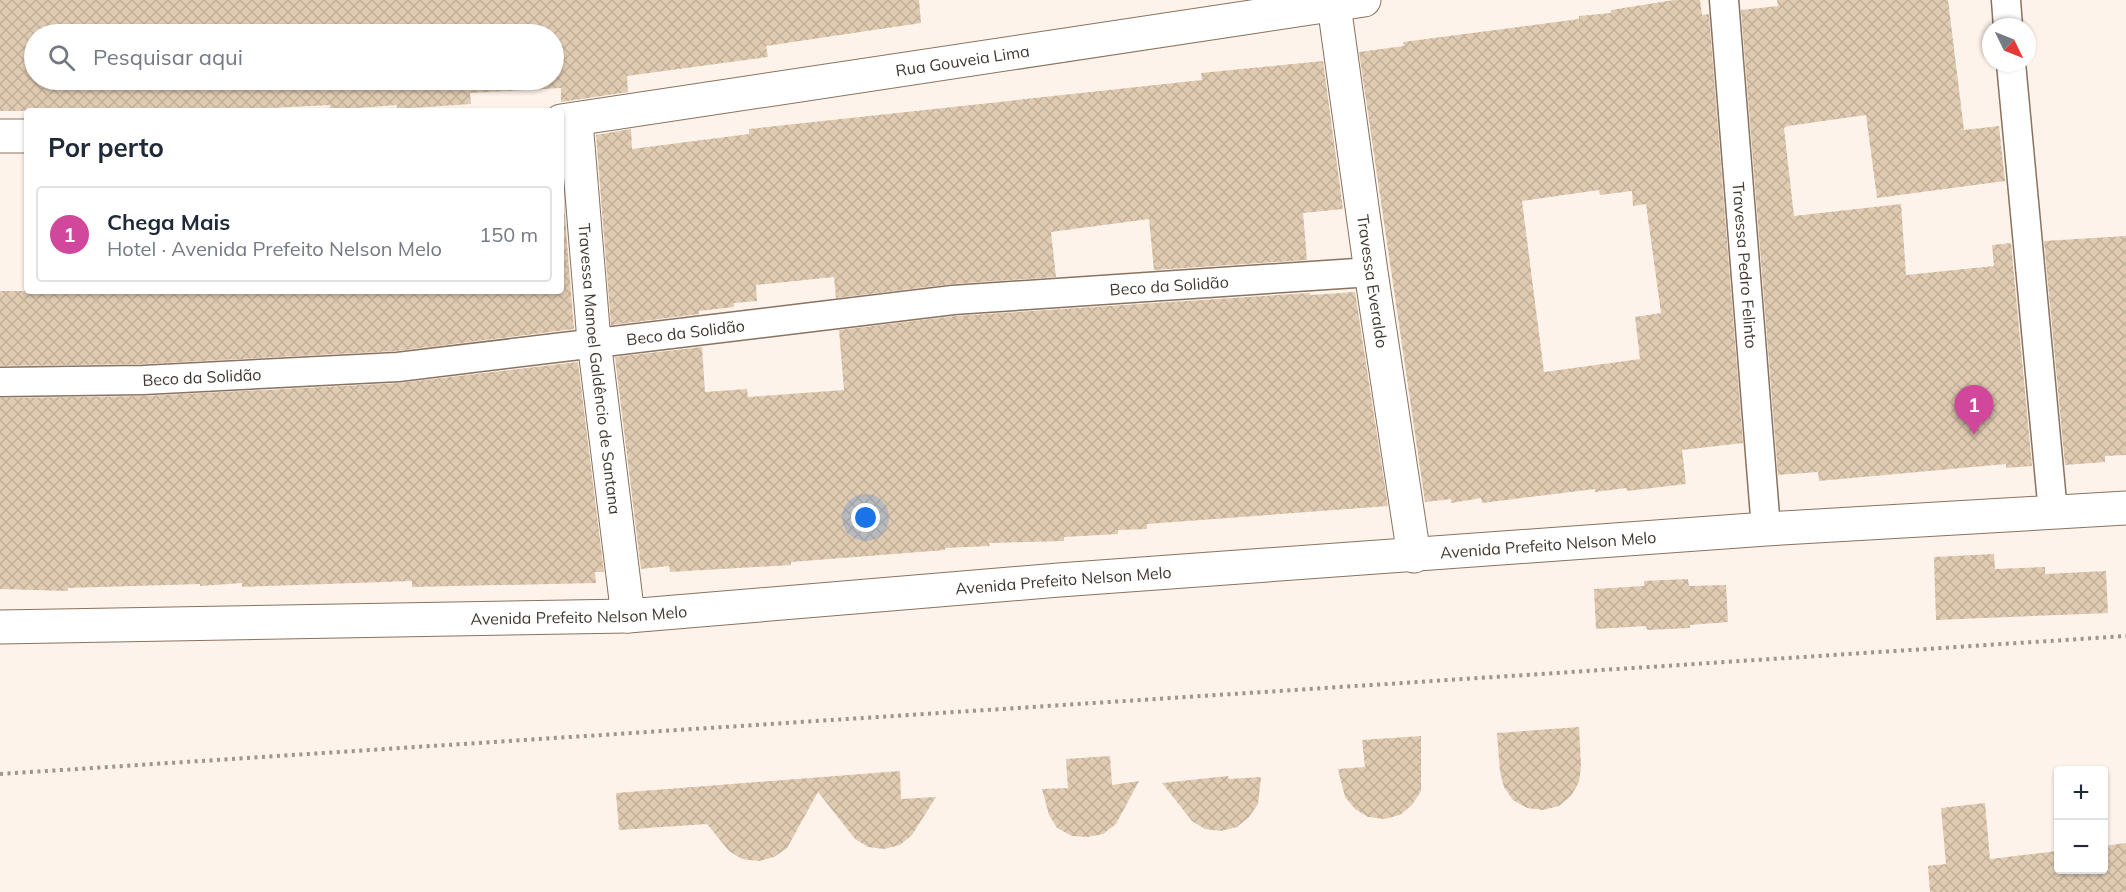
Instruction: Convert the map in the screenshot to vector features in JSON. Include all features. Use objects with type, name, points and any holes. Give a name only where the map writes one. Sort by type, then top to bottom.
[{"type":"main road","name":"Rua Gouveia Lima","points":[[569,121],[1349,2]]},
{"type":"main road","name":"Travessa Everaldo","points":[[1349,2],[1371,272],[1414,556]]},
{"type":"main road","name":"Travessa Manoel Galdêncio de Santana","points":[[569,121],[628,615]]},
{"type":"main road","points":[[0,136],[24,136]]},
{"type":"main road","name":"Avenida Prefeito Nelson Melo","points":[[0,627],[628,615],[1059,580],[1766,529],[2126,508]]},
{"type":"lane","name":"Travessa Pedro Felinto","points":[[1724,0],[1766,529]]},
{"type":"lane","points":[[2006,0],[2007,18]]},
{"type":"lane","points":[[2012,72],[2053,513]]},
{"type":"lane","name":"Beco da Solidão","points":[[0,382],[143,380],[398,367],[594,341],[953,300],[1371,272]]},
{"type":"path","points":[[0,774],[2126,636]]},
{"type":"building","points":[[0,0],[919,0],[921,23],[766,46],[768,57],[627,76],[628,92],[561,102],[561,90],[564,90],[564,24],[24,24],[24,90],[525,90],[470,93],[471,104],[412,108],[397,108],[397,105],[330,108],[330,105],[268,108],[24,108],[24,111],[0,111]]},
{"type":"building","points":[[1674,0],[1700,0],[1702,15],[1709,14],[1743,443],[1682,450],[1686,484],[1627,491],[1626,488],[1595,492],[1595,489],[1482,503],[1481,498],[1451,503],[1451,499],[1425,502],[1359,52],[1404,46],[1403,42],[1579,19],[1579,16],[1611,13],[1611,10]],"holes":[[[1599,190],[1600,195],[1632,191],[1633,206],[1646,204],[1661,313],[1635,317],[1640,359],[1544,372],[1522,201]]]},
{"type":"building","points":[[1777,0],[1948,0],[1964,130],[1999,126],[2005,181],[1877,198],[1866,115],[1788,126],[1784,128],[1794,216],[1901,204],[1906,275],[1994,266],[1992,245],[2011,243],[2032,466],[2006,468],[2006,464],[1819,481],[1818,472],[1778,475],[1741,10],[1778,6]]},
{"type":"building","points":[[1323,61],[1343,209],[1303,213],[1307,260],[1154,270],[1149,219],[1051,232],[1056,277],[952,284],[836,298],[834,277],[756,285],[757,301],[734,303],[734,307],[699,311],[699,314],[611,325],[596,135],[631,129],[632,149],[749,134],[749,129],[1202,80],[1201,73]]},
{"type":"building","points":[[564,205],[574,329],[397,351],[142,364],[0,366],[0,291],[24,291],[24,294],[564,294]]},
{"type":"building","points":[[2126,236],[2126,455],[2105,456],[2105,462],[2065,465],[2044,241]]},
{"type":"building","points":[[1355,292],[1388,506],[1147,524],[1147,529],[1118,530],[1118,534],[1064,537],[1064,541],[989,543],[990,546],[791,562],[791,565],[670,572],[669,566],[641,569],[615,357],[702,347],[705,392],[747,389],[748,397],[844,390],[839,330],[955,316]]},
{"type":"building","points":[[578,362],[604,572],[595,572],[596,583],[412,587],[412,581],[242,587],[242,583],[200,586],[200,584],[68,588],[68,591],[0,589],[0,398],[144,396],[399,383]]},
{"type":"building","points":[[1994,554],[1995,569],[2045,567],[2045,574],[2106,571],[2108,613],[1936,620],[1934,557]]},
{"type":"building","points":[[1688,579],[1689,586],[1726,585],[1728,622],[1690,625],[1690,628],[1647,630],[1646,626],[1596,629],[1594,589],[1644,586],[1644,581]]},
{"type":"building","points":[[1579,727],[1581,766],[1579,782],[1571,796],[1559,806],[1543,810],[1527,808],[1513,800],[1504,787],[1500,772],[1497,733]]},
{"type":"building","points":[[1421,736],[1421,791],[1412,805],[1400,815],[1384,819],[1368,817],[1355,809],[1345,797],[1338,769],[1365,767],[1362,740]]},
{"type":"building","points":[[1110,756],[1112,785],[1139,781],[1116,824],[1103,834],[1088,837],[1072,836],[1057,828],[1049,815],[1042,789],[1068,788],[1066,759]]},
{"type":"building","points":[[900,771],[901,799],[936,797],[912,835],[900,845],[884,849],[868,847],[855,839],[818,792],[787,848],[774,857],[759,861],[742,859],[729,851],[707,824],[619,830],[616,793]]},
{"type":"building","points":[[1228,776],[1229,779],[1261,777],[1258,804],[1249,817],[1237,827],[1221,831],[1205,829],[1192,821],[1162,783]]},
{"type":"building","points":[[1985,803],[1990,859],[2054,851],[2054,874],[2108,874],[2108,845],[2126,843],[2126,892],[1930,892],[1928,866],[1946,864],[1941,808]]},
{"type":"place","name":"Chega Mais","points":[[1974,435]]}]
